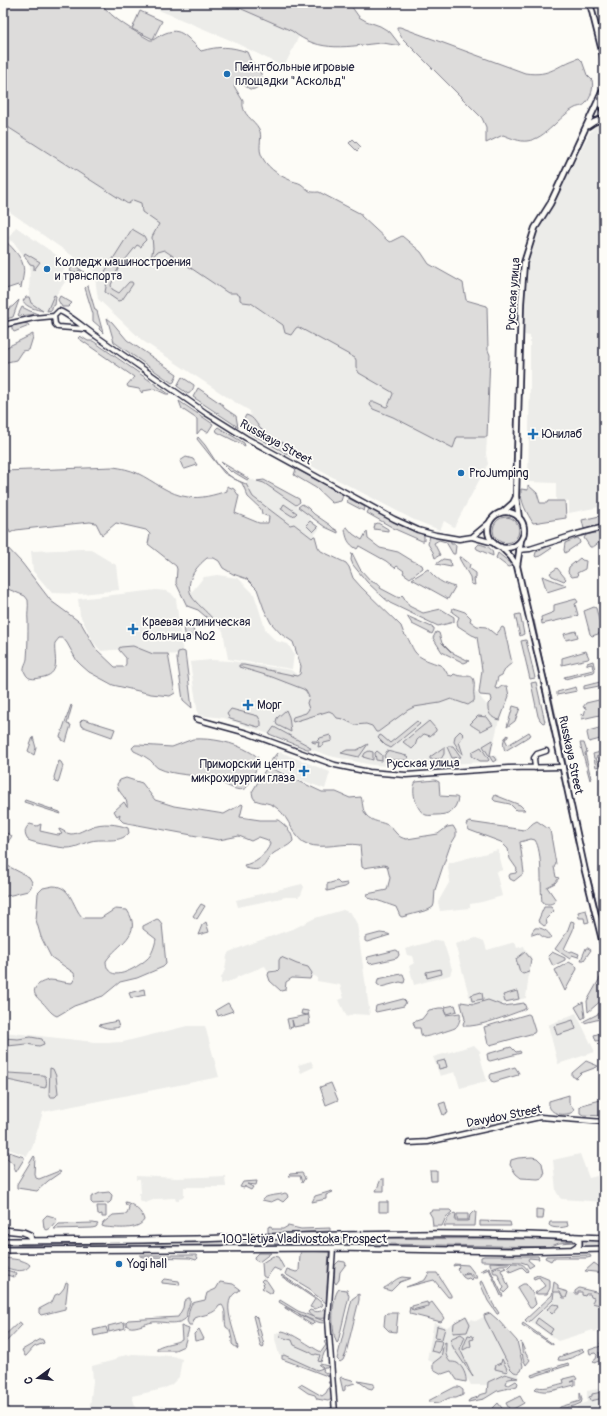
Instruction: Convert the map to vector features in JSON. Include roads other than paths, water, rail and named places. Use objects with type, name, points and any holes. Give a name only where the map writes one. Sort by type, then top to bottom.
[{"type":"highway","points":[[3,1230],[26,1232],[30,1235],[31,1241]]},
{"type":"highway","name":"100-letiya Vladivostoka Prospect","points":[[3,1241],[439,1234],[573,1236],[604,1238]]},
{"type":"highway","points":[[572,1250],[579,1245],[579,1241],[573,1236]]},
{"type":"highway","name":"100-letiya Vladivostoka Prospect","points":[[3,1250],[332,1248],[519,1251],[604,1249]]},
{"type":"main road","points":[[590,3],[604,59]]},
{"type":"main road","name":"Русская улица","points":[[519,518],[516,497],[521,303],[524,263],[535,228],[550,204],[587,128],[604,88]]},
{"type":"main road","points":[[600,98],[600,104],[604,111]]},
{"type":"main road","points":[[587,128],[594,122],[604,118]]},
{"type":"main road","points":[[3,325],[54,316],[57,313],[64,312],[86,329]]},
{"type":"main road","points":[[54,316],[55,324],[58,327],[86,329]]},
{"type":"main road","name":"Russkaya Street","points":[[86,329],[206,413],[233,430],[369,506],[406,525],[428,533],[452,538],[472,537],[494,543]]},
{"type":"main road","points":[[472,537],[494,517],[508,508],[516,497]]},
{"type":"main road","points":[[490,522],[488,528],[489,535],[494,543],[501,547],[515,545],[522,538],[523,528],[519,518],[511,513],[502,512]]},
{"type":"main road","points":[[519,550],[530,549],[578,534],[604,528]]},
{"type":"main road","name":"Russkaya Street","points":[[522,538],[517,566],[585,870],[604,948]]},
{"type":"main road","name":"Russkaya Street","points":[[501,547],[511,557],[517,566]]},
{"type":"main road","name":"Русская улица","points":[[196,719],[247,733],[335,765],[369,772],[406,775],[497,769],[563,768]]},
{"type":"main road","points":[[535,768],[534,758],[537,754],[546,751]]},
{"type":"main road","name":"Davydov Street","points":[[409,1143],[435,1140],[540,1117],[604,1122]]},
{"type":"main road","points":[[326,1413],[335,1411],[328,1320],[332,1248]]},
{"type":"place","name":"Пейнтбольные игровые площадки \"Аскольд\"","points":[[227,74]]},
{"type":"place","name":"Колледж машиностроения и транспорта","points":[[47,269]]},
{"type":"place","name":"Юнилаб","points":[[533,434]]},
{"type":"place","name":"ProJumping","points":[[461,473]]},
{"type":"place","name":"Краевая клиническая больница №2","points":[[133,629]]},
{"type":"place","name":"Морг","points":[[248,705]]},
{"type":"place","name":"Приморский центр микрохирургии глаза","points":[[304,771]]},
{"type":"place","name":"Yogi hall","points":[[119,1264]]}]
